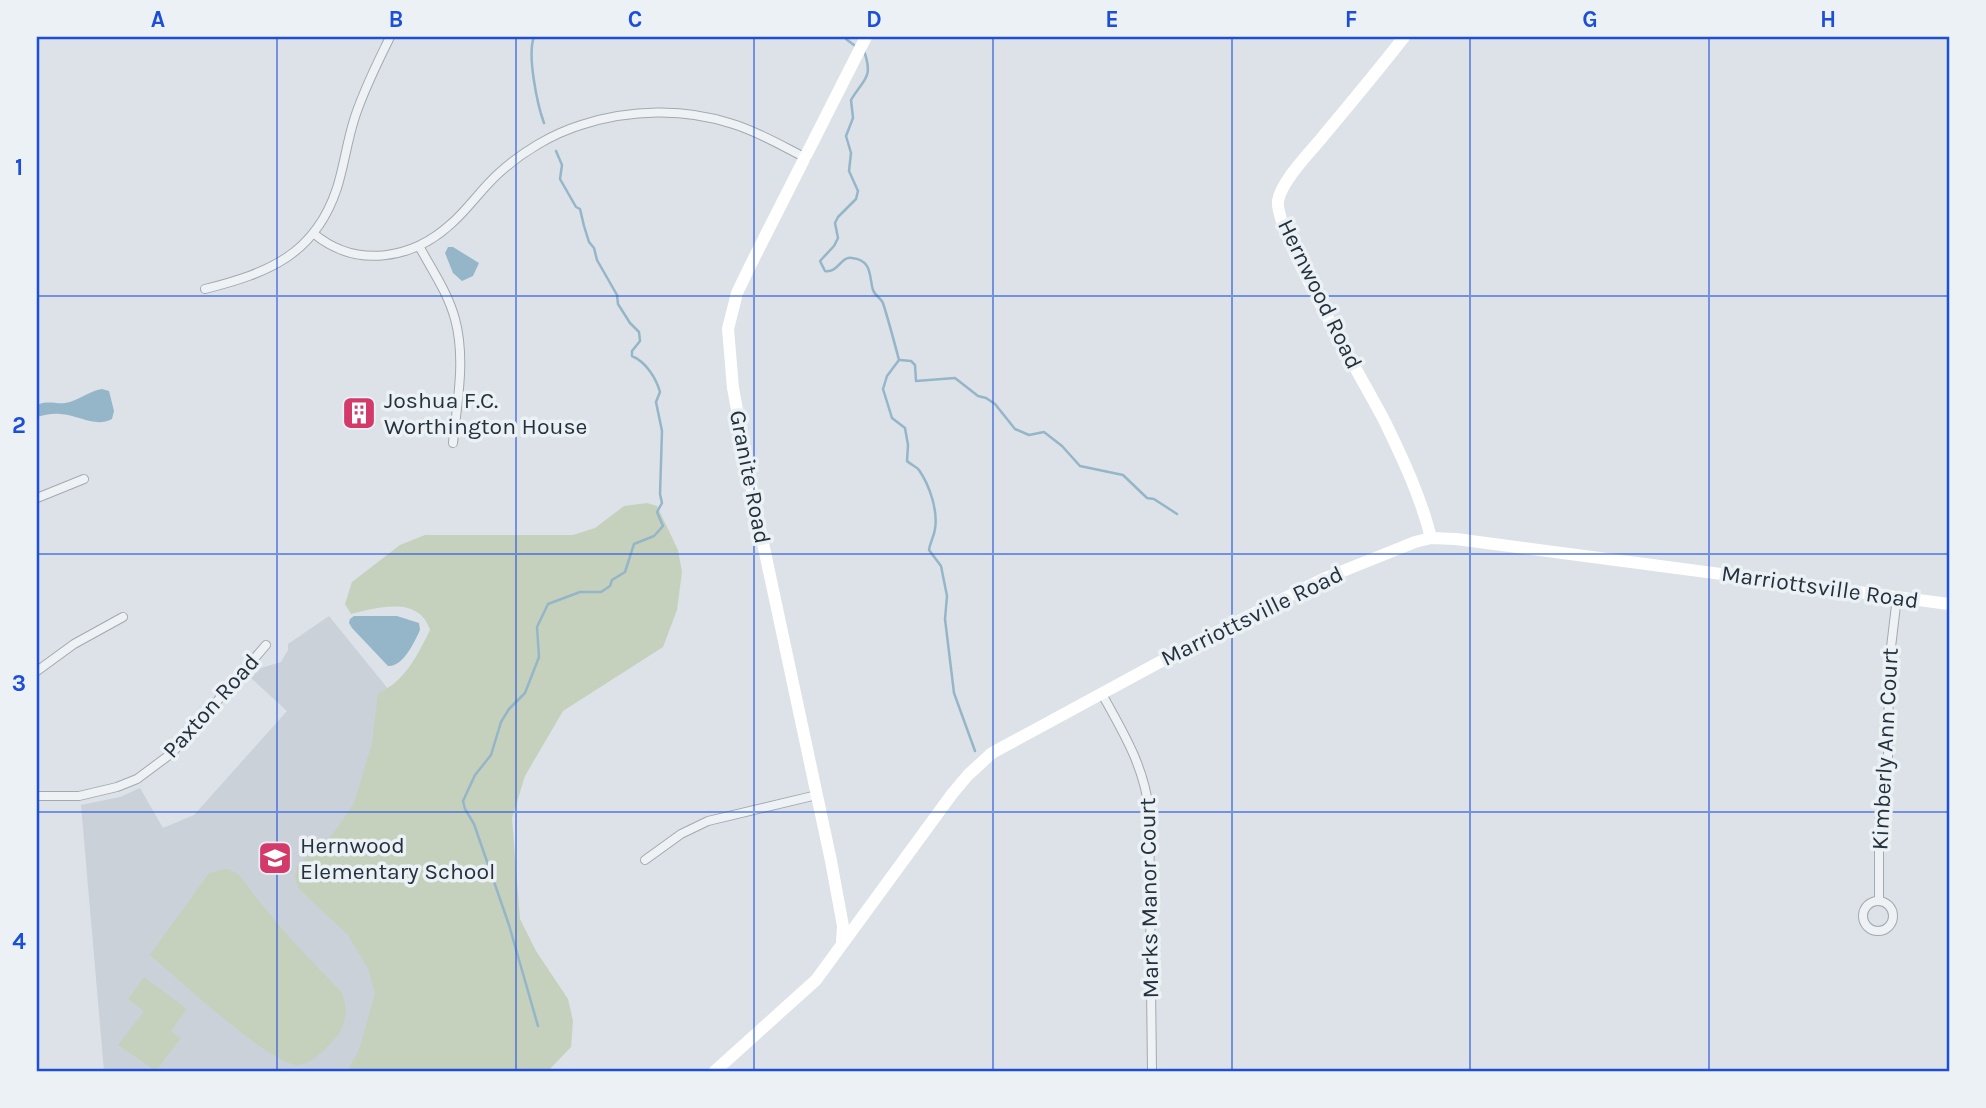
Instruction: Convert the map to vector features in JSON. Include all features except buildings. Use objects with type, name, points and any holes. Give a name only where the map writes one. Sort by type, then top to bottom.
[{"type":"street","points":[[205,289],[270,269],[287,259],[313,233],[332,202],[355,119],[390,37]]},
{"type":"street","name":"Granite Road","points":[[842,943],[843,926],[817,794],[747,465],[728,347],[728,329],[737,293],[866,37]]},
{"type":"street","name":"Hernwood Road","points":[[1404,37],[1287,182],[1278,201],[1287,234],[1303,268],[1395,445],[1426,518],[1431,538]]},
{"type":"street","points":[[313,233],[333,248],[359,256],[391,256],[419,246],[455,221],[485,186],[521,155],[561,132],[606,118],[662,112],[709,118],[754,132],[806,158]]},
{"type":"street","points":[[419,246],[446,296],[457,328],[460,365],[453,443]]},
{"type":"street","points":[[37,498],[84,480]]},
{"type":"street","name":"Marriottsville Road","points":[[715,1071],[816,980],[947,800],[984,759],[1009,742],[1181,650],[1323,579],[1403,546],[1431,538],[1496,543],[1949,604]]},
{"type":"street","name":"Kimberly Ann Court","points":[[1879,901],[1878,834],[1888,759],[1889,664],[1897,597]]},
{"type":"street","points":[[37,671],[74,644],[123,617]]},
{"type":"street","name":"Paxton Road","points":[[37,796],[79,796],[117,788],[137,779],[172,753],[266,645]]},
{"type":"street","name":"Marks Manor Court","points":[[1102,694],[1133,750],[1141,769],[1148,800],[1152,1071]]},
{"type":"street","points":[[645,860],[681,834],[708,821],[817,794]]},
{"type":"shaded area","name":"Hernwood Elementary School","points":[[329,616],[393,695],[393,1071],[104,1071],[81,805],[120,797],[140,788],[163,828],[194,815],[287,711],[251,678],[261,668],[281,662],[288,650],[288,644]]},
{"type":"green space","points":[[647,503],[657,506],[678,550],[682,572],[677,610],[663,647],[563,711],[525,776],[512,818],[520,919],[536,951],[568,999],[573,1021],[571,1047],[548,1071],[347,1071],[359,1050],[375,993],[368,969],[348,935],[298,888],[295,876],[298,865],[333,834],[354,803],[372,743],[378,693],[403,675],[430,630],[425,619],[407,608],[385,607],[351,614],[345,604],[352,582],[400,545],[425,535],[573,535],[595,528],[624,506]]},
{"type":"green space","points":[[225,869],[235,872],[243,879],[286,934],[341,991],[346,1010],[342,1029],[323,1052],[300,1065],[269,1053],[224,1019],[150,955],[209,873]]},
{"type":"green space","points":[[144,977],[187,1009],[171,1031],[181,1038],[156,1071],[118,1045],[144,1011],[128,999]]},
{"type":"water","points":[[448,247],[453,247],[479,263],[473,276],[462,281],[453,273],[445,253]]},
{"type":"water","points":[[102,389],[109,391],[114,411],[112,419],[93,422],[57,414],[37,417],[37,405],[70,402]]},
{"type":"water","points":[[354,616],[397,616],[419,623],[420,630],[403,658],[388,666],[352,628],[349,623]]},
{"type":"waterway","points":[[534,37],[532,67],[544,123]]},
{"type":"waterway","points":[[845,37],[854,45]]},
{"type":"waterway","points":[[864,51],[868,68],[866,78],[851,100],[853,118],[846,136],[851,153],[849,171],[858,191],[856,199],[838,217],[835,223],[838,238],[820,261],[825,271],[833,270],[848,258],[864,262],[869,270],[874,292],[883,303],[899,360],[887,376],[883,389],[892,418],[905,428],[907,461],[919,470],[932,499],[936,522],[929,550],[941,566],[947,596],[945,619],[954,693],[975,751]]},
{"type":"waterway","points":[[538,1026],[509,925],[474,824],[463,801],[475,775],[491,755],[501,722],[509,709],[525,693],[539,657],[537,627],[548,604],[580,592],[601,592],[610,586],[612,580],[625,572],[634,544],[654,536],[663,526],[657,512],[662,503],[662,431],[656,402],[660,392],[650,371],[632,356],[632,351],[640,341],[639,332],[618,304],[617,295],[597,260],[580,209],[576,207],[560,179],[562,165],[556,151]]},
{"type":"waterway","points":[[900,360],[911,361],[915,365],[916,381],[955,378],[978,396],[995,404],[1015,429],[1029,435],[1044,432],[1062,446],[1080,466],[1123,475],[1147,498],[1154,499],[1177,514]]},
{"type":"place","name":"Joshua F.C. Worthington House","points":[[359,413]]},
{"type":"place","name":"Hernwood Elementary School","points":[[275,858]]}]
